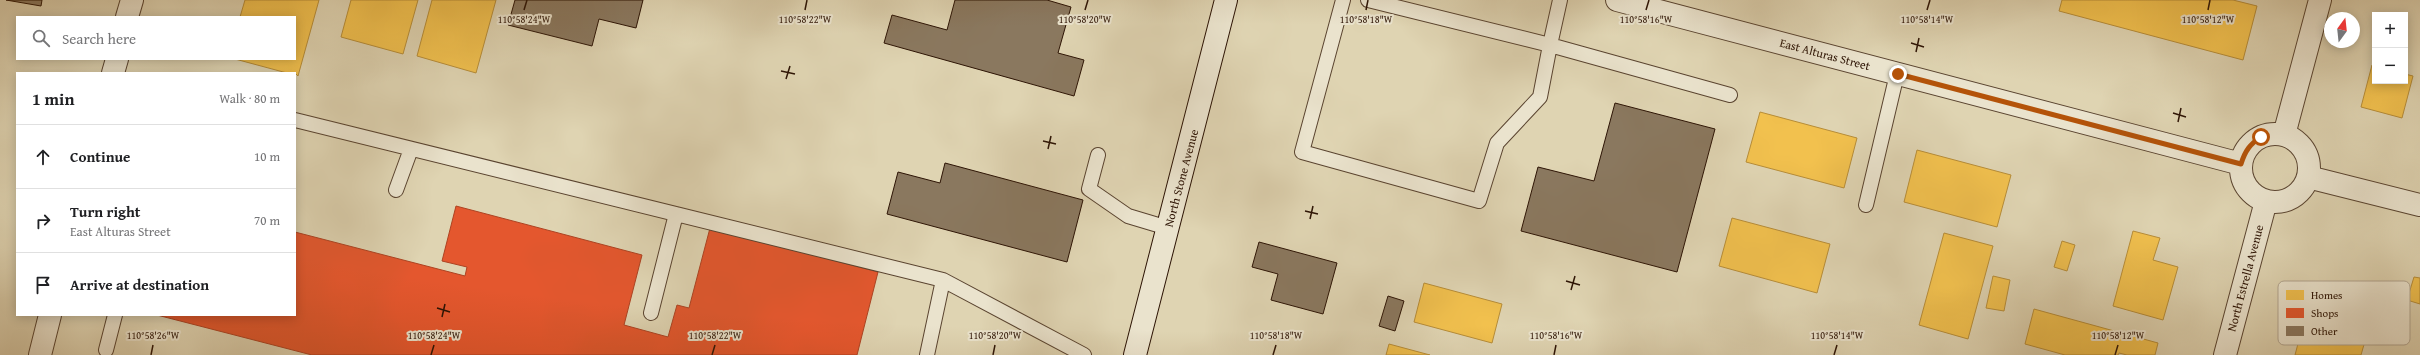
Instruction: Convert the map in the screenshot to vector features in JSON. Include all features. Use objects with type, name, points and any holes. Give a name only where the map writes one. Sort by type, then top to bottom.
[{"type":"street","points":[[128,16],[132,0]]},
{"type":"street","name":"North Stone Avenue","points":[[1135,355],[1226,0]]},
{"type":"street","name":"East Alturas Street","points":[[1618,0],[2241,164]]},
{"type":"street","points":[[2284,136],[2320,0]]},
{"type":"street","points":[[113,72],[117,60]]},
{"type":"street","points":[[2273,134],[2284,136],[2293,140],[2307,156],[2309,167],[2308,177],[2296,195],[2287,200],[2277,202],[2257,198],[2244,183],[2241,164],[2244,153],[2252,143],[2261,137],[2273,134]]},
{"type":"street","points":[[2308,177],[2420,205]]},
{"type":"street","name":"North Estrella Avenue","points":[[2225,355],[2266,201]]},
{"type":"street","points":[[40,355],[50,316]]},
{"type":"lane","points":[[1343,0],[1302,152],[1479,201],[1497,143],[1540,97],[1560,0]]},
{"type":"lane","points":[[1368,0],[1550,44],[1730,95]]},
{"type":"lane","points":[[1866,205],[1898,74]]},
{"type":"lane","points":[[296,120],[943,280],[1084,355]]},
{"type":"lane","points":[[396,190],[411,149]]},
{"type":"lane","points":[[1098,155],[1089,189],[1128,216],[1168,228]]},
{"type":"lane","points":[[651,312],[676,214]]},
{"type":"lane","points":[[927,355],[943,280]]},
{"type":"lane","points":[[106,350],[115,316]]},
{"type":"building: Homes","points":[[245,0],[319,0],[298,76],[296,72],[283,72],[239,60],[296,60],[296,16],[240,16]]},
{"type":"building: Homes","points":[[351,0],[418,0],[403,54],[341,37]]},
{"type":"building: Homes","points":[[432,0],[496,0],[476,73],[417,56]]},
{"type":"building: Homes","points":[[2062,0],[2233,0],[2257,6],[2243,60],[2059,11]]},
{"type":"building: Homes","points":[[2372,65],[2372,84],[2408,84],[2408,75],[2413,76],[2402,118],[2361,107]]},
{"type":"building: Homes","points":[[1760,112],[1857,138],[1844,188],[1746,162]]},
{"type":"building: Homes","points":[[1917,150],[2011,175],[1997,227],[1904,202]]},
{"type":"building: Homes","points":[[1732,218],[1830,244],[1817,293],[1719,266]]},
{"type":"building: Homes","points":[[2133,231],[2160,238],[2153,260],[2178,267],[2163,320],[2113,306]]},
{"type":"building: Homes","points":[[1944,233],[1993,246],[1968,339],[1919,325]]},
{"type":"building: Homes","points":[[2062,241],[2075,245],[2067,271],[2054,267]]},
{"type":"building: Homes","points":[[1993,276],[2010,280],[2004,311],[1986,308]]},
{"type":"building: Homes","points":[[2414,277],[2420,278],[2420,304],[2410,301],[2410,290]]},
{"type":"building: Homes","points":[[1424,283],[1502,304],[1492,343],[1414,322]]},
{"type":"building: Homes","points":[[2034,309],[2158,343],[2155,355],[2127,355],[2119,353],[2118,355],[2065,355],[2025,344]]},
{"type":"building: Homes","points":[[1389,344],[1430,355],[1386,355]]},
{"type":"building: Homes","points":[[2298,345],[2364,345],[2361,355],[2295,355]]},
{"type":"building: Shops","points":[[456,206],[642,255],[624,325],[668,337],[677,305],[689,308],[710,228],[878,272],[857,355],[312,355],[161,316],[296,316],[296,232],[465,276],[467,267],[442,261]]},
{"type":"building: Other","points":[[6,0],[42,0],[41,6]]},
{"type":"building: Other","points":[[515,0],[643,0],[636,28],[599,19],[592,46],[508,25]]},
{"type":"building: Other","points":[[955,0],[1047,0],[1071,7],[1058,53],[1084,60],[1074,96],[884,43],[892,15],[947,30]]},
{"type":"building: Other","points":[[1615,103],[1715,129],[1677,272],[1521,231],[1538,167],[1594,181]]},
{"type":"building: Other","points":[[945,163],[1083,200],[1067,262],[887,214],[898,172],[940,183]]},
{"type":"building: Other","points":[[1259,242],[1337,263],[1323,314],[1271,300],[1278,274],[1252,267]]},
{"type":"building: Other","points":[[1388,296],[1404,301],[1395,331],[1379,326]]},
{"type":"route","points":[[1898,74],[2241,164],[2244,153],[2252,143],[2261,137]]}]
